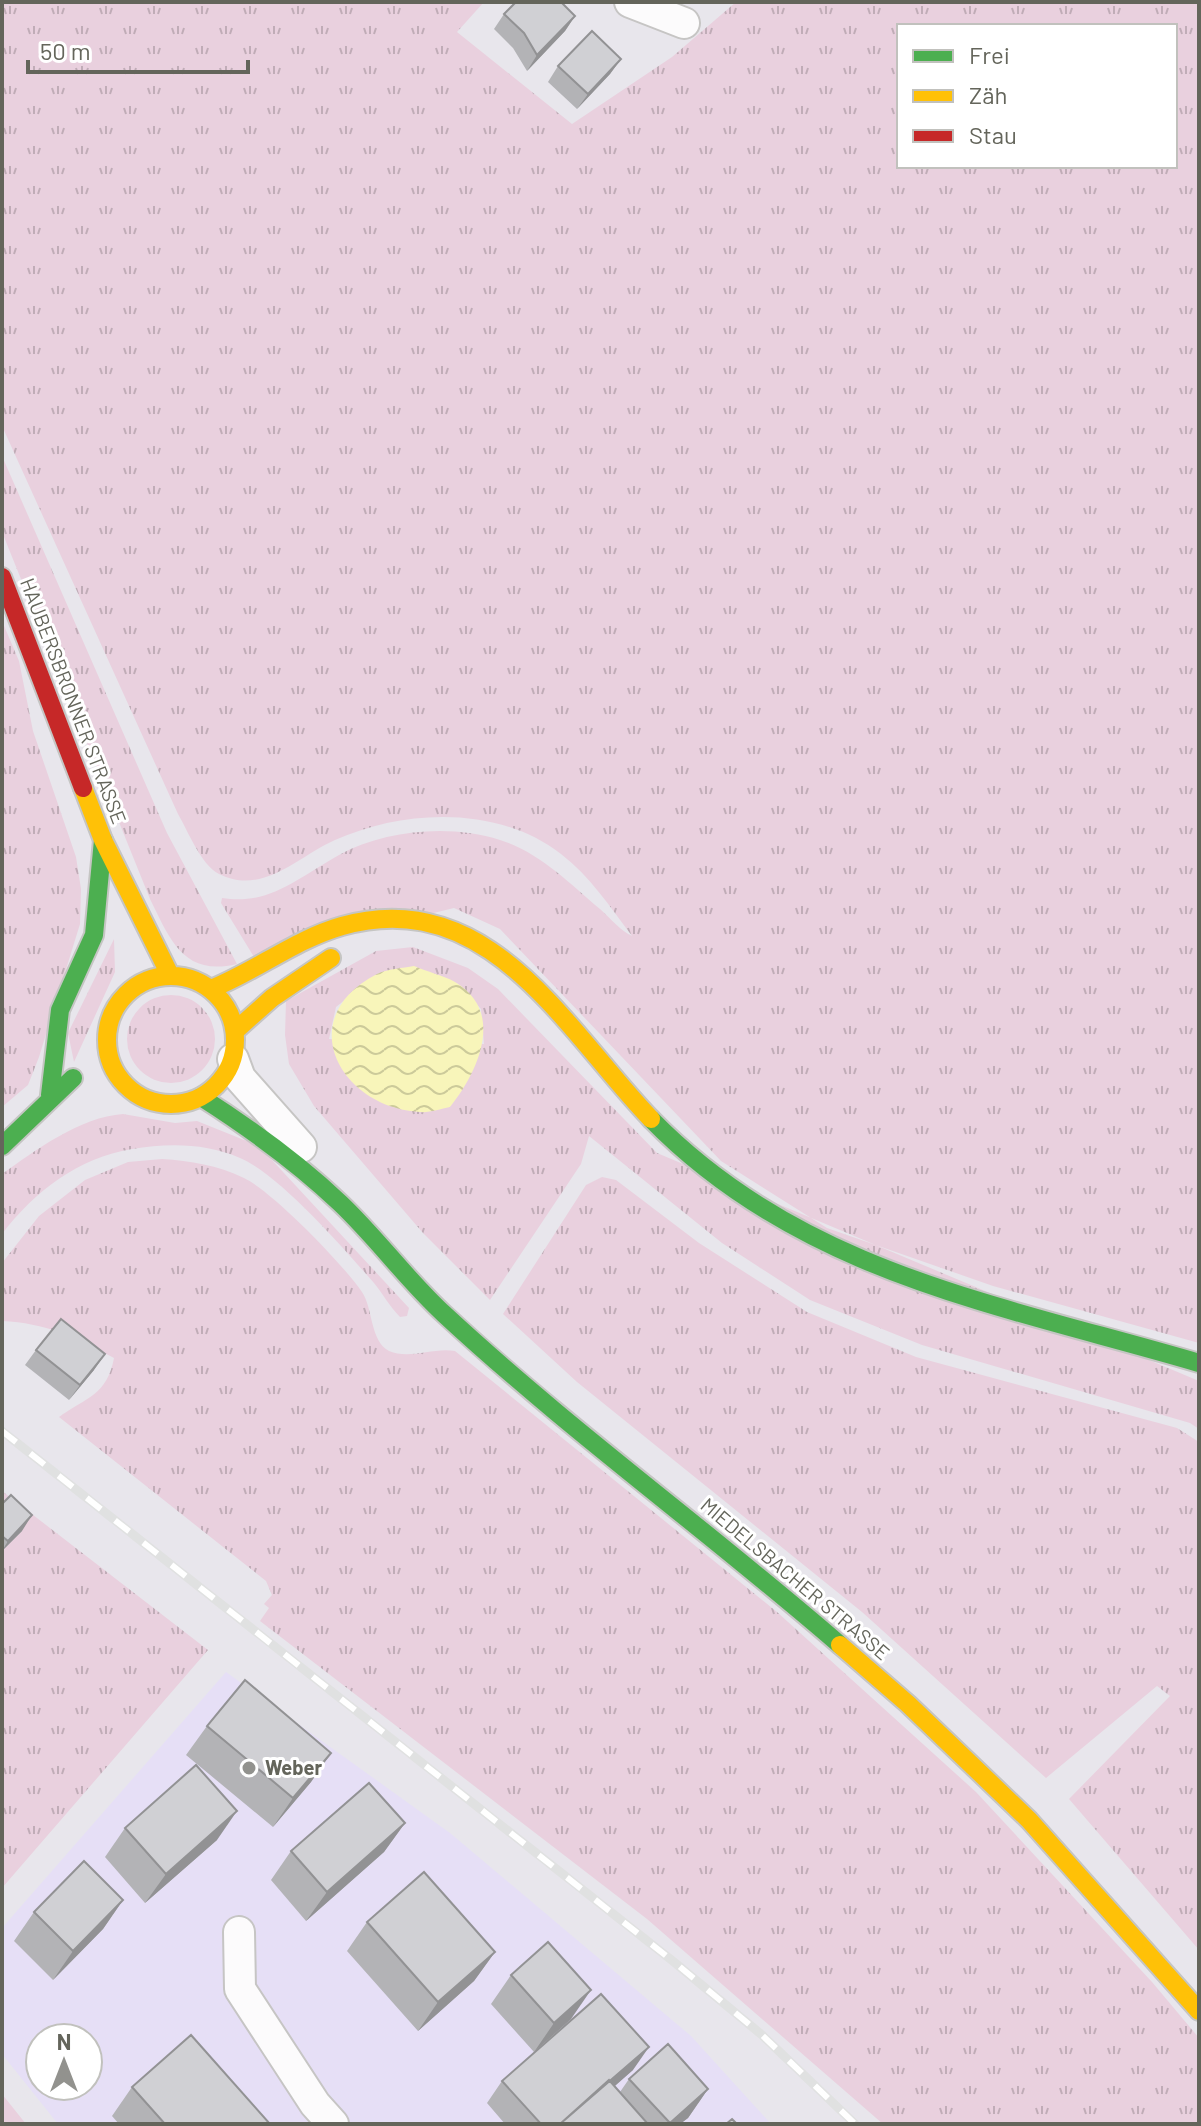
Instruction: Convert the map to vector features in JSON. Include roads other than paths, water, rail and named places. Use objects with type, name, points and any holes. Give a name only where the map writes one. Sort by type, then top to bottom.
[{"type":"main road","name":"HAUBERSBRONNER STRASSE","points":[[2,577],[103,840]]},
{"type":"main road","points":[[103,840],[114,909]]},
{"type":"main road","points":[[103,840],[170,975]]},
{"type":"main road","points":[[50,1095],[60,1010],[94,935],[103,840]]},
{"type":"main road","points":[[211,989],[341,926],[376,921],[438,926],[469,938],[524,975],[611,1076],[684,1150],[740,1196],[807,1238],[876,1270],[946,1293],[1199,1363]]},
{"type":"main road","points":[[234,1045],[227,1007],[211,989],[192,978],[170,975],[148,979],[130,989],[112,1015],[106,1046],[123,1093],[165,1104],[201,1097],[215,1087],[234,1045],[311,969],[410,924]]},
{"type":"main road","points":[[125,968],[130,989]]},
{"type":"main road","points":[[9,1141],[50,1095],[80,1073],[106,1046]]},
{"type":"main road","name":"MIEDELSBACHER STRASSE","points":[[201,1097],[266,1138],[341,1204],[443,1313],[601,1449],[756,1572],[908,1704],[1029,1820],[1199,2011]]},
{"type":"main road","points":[[9,1141],[59,1116]]},
{"type":"street","points":[[630,2],[684,23]]},
{"type":"street","points":[[234,1045],[240,1078],[298,1143],[341,1204]]},
{"type":"street","points":[[239,1932],[240,1989],[315,2104],[333,2124]]},
{"type":"water","points":[[414,966],[455,982],[471,995],[480,1009],[483,1026],[477,1060],[460,1093],[450,1107],[427,1112],[392,1107],[367,1095],[349,1078],[336,1058],[332,1036],[336,1014],[351,992],[381,972]]},
{"type":"railway","points":[[2,1431],[674,1962],[762,2035],[855,2124]]},
{"type":"place","name":"Weber","points":[[249,1768]]}]
